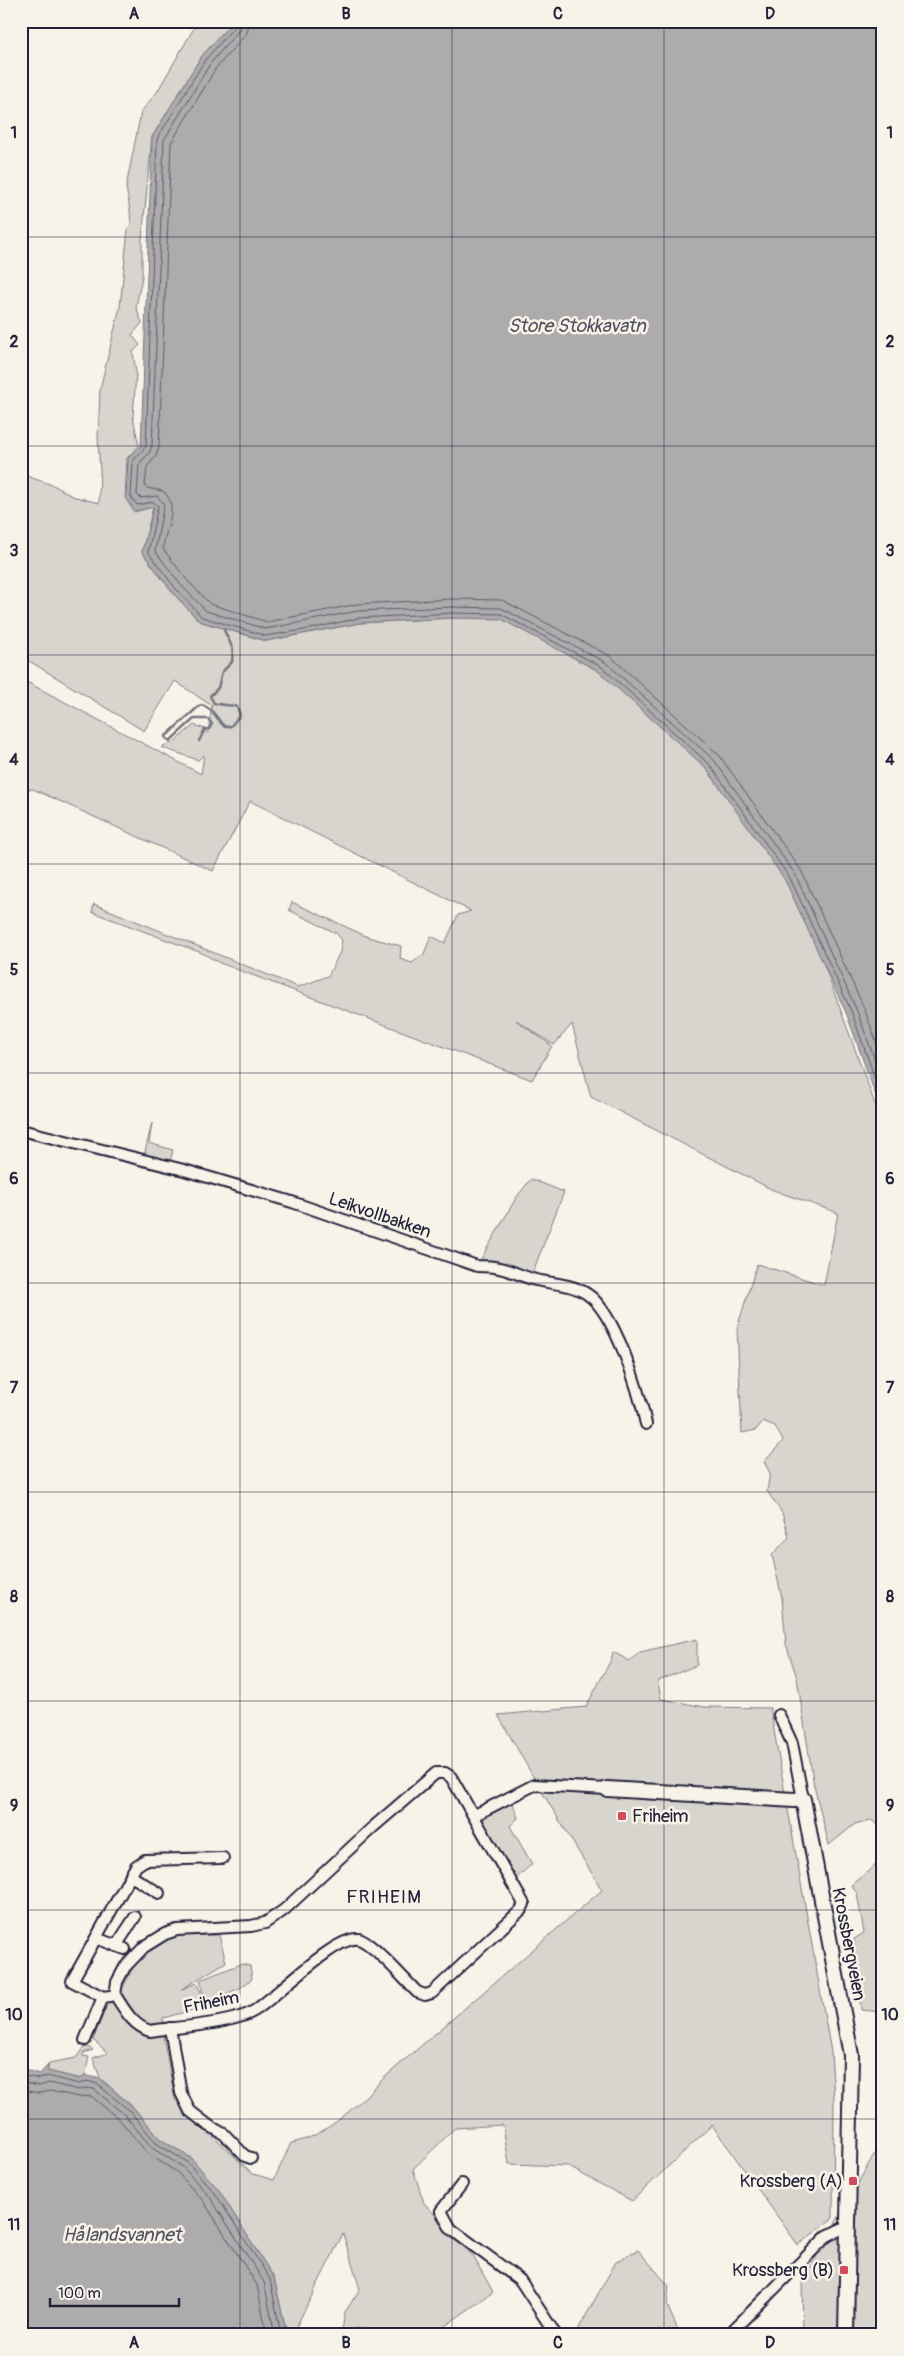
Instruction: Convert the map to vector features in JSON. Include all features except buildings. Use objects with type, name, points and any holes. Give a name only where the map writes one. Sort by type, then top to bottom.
[{"type":"street","name":"Leikvollbakken","points":[[21,1130],[184,1170],[292,1202],[477,1266],[498,1267],[530,1278],[573,1287],[588,1294],[600,1307],[619,1340],[641,1402],[646,1424]]},
{"type":"street","name":"Krossbergveien","points":[[779,1715],[792,1743],[851,2055],[846,2335]]},
{"type":"street","name":"Friheim","points":[[445,1773],[451,1777],[475,1815],[524,1904],[521,1910],[432,1993],[425,1995],[417,1992],[367,1943],[355,1939],[332,1947],[291,1983],[251,2013],[225,2020],[150,2031],[140,2028],[133,2022],[116,1995],[117,1982],[125,1967],[144,1947],[165,1934],[177,1930],[251,1926],[265,1923],[291,1904],[372,1828],[436,1774],[445,1773]]},
{"type":"street","points":[[475,1815],[534,1785],[803,1799]]},
{"type":"street","points":[[116,1995],[103,1997],[72,1981],[136,1866],[145,1860],[223,1858]]},
{"type":"street","points":[[131,1876],[159,1893]]},
{"type":"street","points":[[96,1938],[120,1947],[135,1917]]},
{"type":"street","points":[[85,2040],[103,1997]]},
{"type":"street","name":"Friheim","points":[[170,2028],[181,2093],[185,2103],[198,2119],[224,2134],[245,2156],[251,2158]]},
{"type":"street","points":[[462,2184],[443,2206],[441,2211],[442,2218],[451,2229],[520,2280],[556,2335]]},
{"type":"street","points":[[728,2335],[827,2236],[839,2230],[847,2229]]},
{"type":"shaded area","points":[[198,21],[233,21],[201,57],[152,137],[142,239],[142,277],[136,307],[142,323],[132,335],[140,345],[133,352],[136,373],[133,417],[139,446],[127,458],[125,498],[134,512],[153,507],[142,552],[173,593],[199,621],[266,641],[359,623],[503,615],[601,669],[706,768],[793,886],[815,940],[883,1126],[883,1828],[871,1820],[855,1824],[829,1845],[814,1786],[797,1678],[786,1644],[782,1598],[772,1555],[789,1537],[782,1513],[767,1491],[770,1473],[764,1462],[783,1441],[775,1426],[763,1421],[756,1430],[742,1433],[737,1328],[757,1264],[824,1285],[838,1213],[773,1190],[591,1097],[572,1024],[554,1045],[516,1020],[552,1046],[532,1080],[220,963],[202,953],[92,912],[94,904],[298,987],[328,976],[340,952],[342,940],[336,933],[289,910],[292,902],[368,937],[401,946],[400,959],[412,963],[424,954],[431,936],[445,943],[458,915],[471,911],[250,801],[213,871],[33,789],[21,790],[21,679],[201,774],[204,755],[198,760],[163,748],[163,746],[174,742],[194,725],[205,729],[208,733],[212,704],[209,704],[175,681],[144,731],[21,656],[21,474],[55,486],[72,496],[99,503],[98,439],[100,389],[120,307],[128,229],[131,225],[126,187],[141,112],[157,92]]},
{"type":"shaded area","points":[[152,1123],[149,1143],[173,1150],[169,1167],[184,1171],[182,1176],[21,1137],[21,1130],[143,1160]]},
{"type":"shaded area","points":[[531,1179],[564,1192],[530,1279],[477,1266],[516,1198]]},
{"type":"shaded area","points":[[697,1639],[697,1665],[658,1681],[661,1699],[705,1707],[770,1708],[831,2052],[834,2098],[833,2218],[798,2245],[712,2125],[632,2201],[567,2166],[509,2164],[503,2125],[455,2128],[413,2169],[424,2203],[473,2256],[493,2292],[435,2333],[407,2335],[355,2328],[349,2335],[342,2331],[345,2312],[360,2289],[343,2234],[292,2335],[287,2335],[274,2278],[247,2236],[191,2158],[160,2139],[133,2107],[100,2078],[93,2058],[108,2053],[93,2040],[108,2002],[120,1993],[138,1958],[176,1935],[219,1935],[226,1962],[180,1990],[196,1983],[207,2003],[193,2010],[163,2018],[163,2036],[175,2100],[253,2174],[274,2180],[291,2143],[317,2134],[342,2117],[385,2077],[602,1890],[542,1792],[498,1715],[586,1707],[611,1660],[613,1652],[630,1661],[640,1652]]},
{"type":"shaded area","points":[[512,1801],[518,1818],[510,1826],[532,1864],[514,1880],[482,1825],[486,1814]]},
{"type":"shaded area","points":[[883,1859],[883,2012],[861,2010],[854,1939],[864,1933],[857,1893],[851,1885]]},
{"type":"shaded area","points":[[241,1964],[250,1966],[252,1979],[240,1988],[212,2000],[202,1991],[200,1980]]},
{"type":"shaded area","points":[[883,2040],[883,2335],[803,2335],[802,2282],[880,2144],[879,2092]]},
{"type":"shaded area","points":[[88,2047],[93,2050],[83,2053],[83,2056],[89,2057],[85,2075],[81,2079],[47,2071],[49,2063],[76,2058],[83,2048]]},
{"type":"shaded area","points":[[638,2250],[669,2286],[667,2305],[680,2335],[584,2335],[579,2328],[616,2262]]},
{"type":"water","name":"Store Stokkavatn","points":[[233,21],[883,21],[883,1116],[847,1015],[785,880],[706,768],[598,671],[501,619],[452,618],[360,623],[266,641],[199,621],[173,593],[142,552],[154,507],[135,511],[126,498],[128,458],[141,446],[152,137],[201,57]]},
{"type":"water","name":"Hålandsvannet","points":[[48,2065],[48,2071],[81,2079],[85,2075],[100,2079],[133,2107],[160,2139],[191,2158],[219,2190],[274,2278],[287,2335],[21,2335],[21,2069],[40,2074]]},
{"type":"waterway","points":[[199,741],[205,729],[209,729],[212,724],[208,719],[194,719],[170,741],[165,737],[202,705],[213,712],[225,727],[231,726],[240,715],[237,707],[214,703],[210,696],[218,688],[222,672],[232,662],[233,649],[224,630]]},
{"type":"place","name":"Friheim","points":[[622,1816]]},
{"type":"place","name":"Krossberg (A)","points":[[853,2181]]},
{"type":"place","name":"Krossberg (B)","points":[[844,2270]]},
{"type":"district","name":"FRIHEIM","points":[[384,1896]]}]
